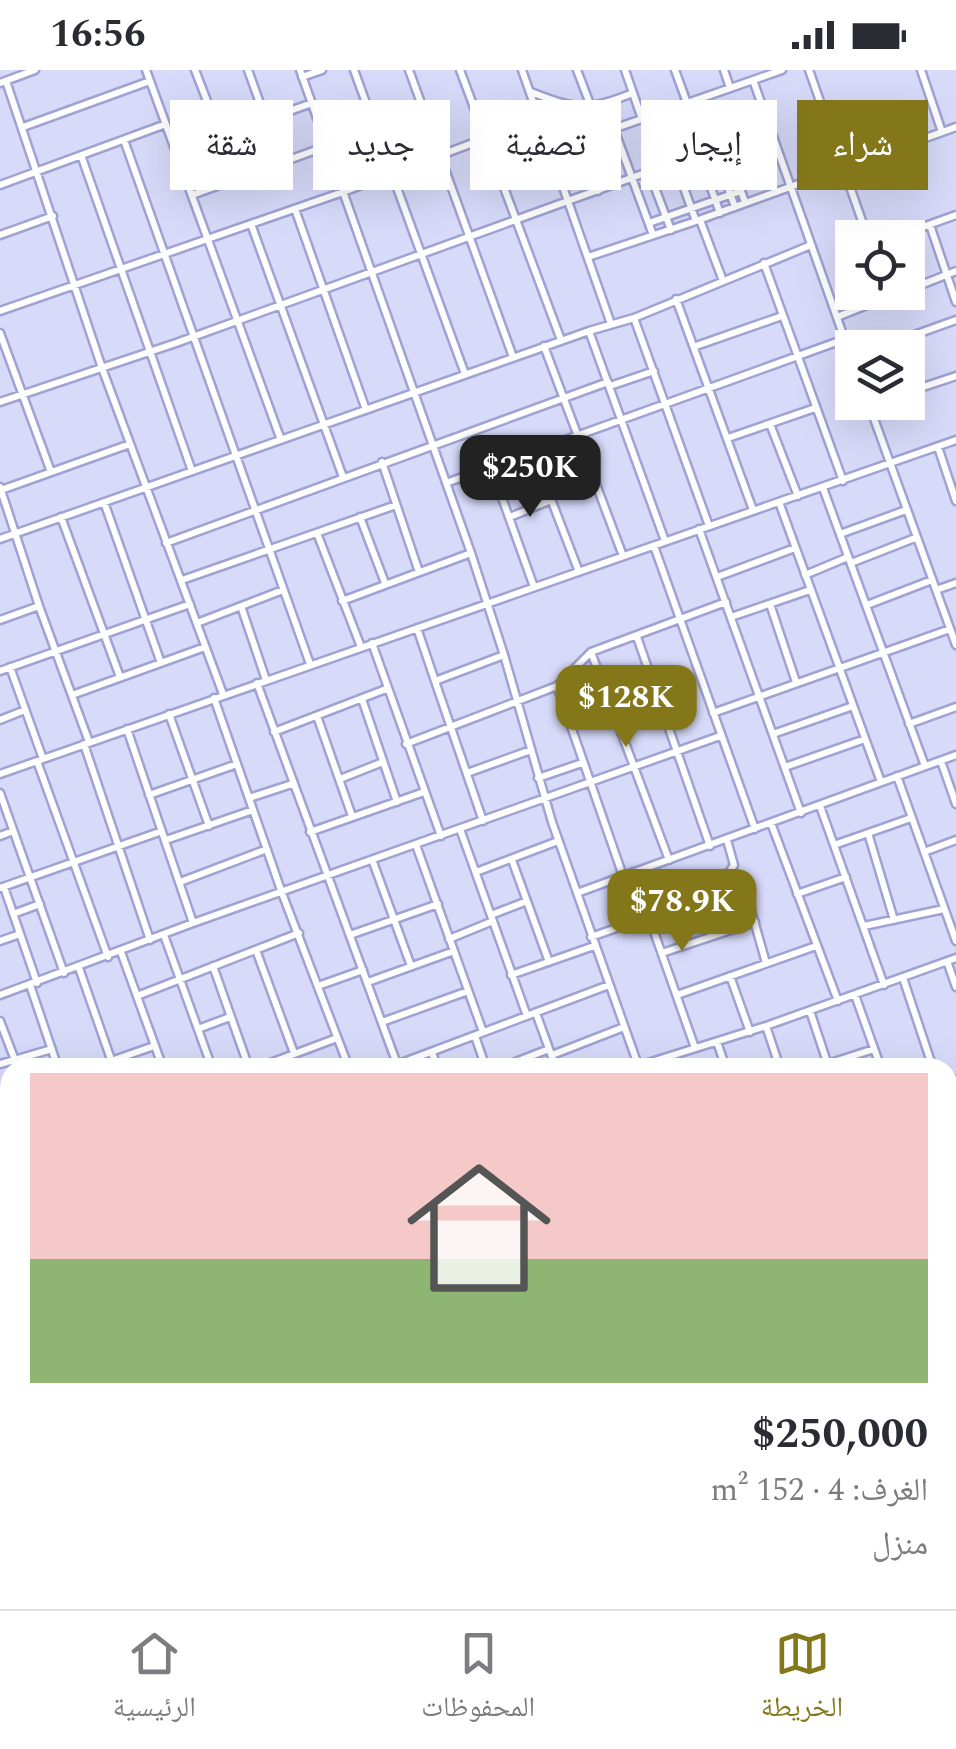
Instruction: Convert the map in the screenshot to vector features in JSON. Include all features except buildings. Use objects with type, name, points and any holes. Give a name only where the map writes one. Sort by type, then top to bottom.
[{"type":"street","points":[[36,70],[3,82],[23,127],[102,368],[223,694]]},
{"type":"street","points":[[146,70],[170,135]]},
{"type":"street","points":[[194,70],[206,100]]},
{"type":"street","points":[[248,70],[259,100]]},
{"type":"street","points":[[313,105],[301,73],[322,70]]},
{"type":"street","points":[[354,70],[365,100]]},
{"type":"street","points":[[409,70],[419,100]]},
{"type":"street","points":[[460,70],[472,100]]},
{"type":"street","points":[[533,100],[523,72],[537,70]]},
{"type":"street","points":[[577,70],[589,100]]},
{"type":"street","points":[[625,70],[641,116]]},
{"type":"street","points":[[675,70],[687,100]]},
{"type":"street","points":[[724,70],[730,88]]},
{"type":"street","points":[[696,100],[782,70]]},
{"type":"street","points":[[808,70],[819,100]]},
{"type":"street","points":[[921,70],[942,132]]},
{"type":"street","points":[[753,80],[842,330]]},
{"type":"street","points":[[23,127],[150,81]]},
{"type":"street","points":[[530,92],[561,100]]},
{"type":"street","points":[[614,100],[633,93]]},
{"type":"street","points":[[293,109],[312,102]]},
{"type":"street","points":[[0,185],[166,124]]},
{"type":"street","points":[[928,137],[956,127]]},
{"type":"street","points":[[124,140],[310,664]]},
{"type":"street","points":[[621,148],[653,235]]},
{"type":"street","points":[[192,196],[313,151]]},
{"type":"street","points":[[81,156],[192,471]]},
{"type":"street","points":[[0,402],[238,322],[641,175]]},
{"type":"street","points":[[588,257],[698,221],[797,182]]},
{"type":"street","points":[[450,189],[513,358]]},
{"type":"street","points":[[190,190],[281,440]]},
{"type":"street","points":[[0,311],[348,190]]},
{"type":"street","points":[[397,190],[465,374]]},
{"type":"street","points":[[506,190],[561,340]]},
{"type":"street","points":[[565,190],[611,324]]},
{"type":"street","points":[[656,190],[671,230]]},
{"type":"street","points":[[683,190],[723,281]]},
{"type":"street","points":[[712,190],[720,213]]},
{"type":"street","points":[[729,190],[735,207]]},
{"type":"street","points":[[649,223],[741,190],[745,202]]},
{"type":"street","points":[[850,190],[861,220]]},
{"type":"street","points":[[343,192],[488,603],[558,841],[633,1058]]},
{"type":"street","points":[[640,199],[657,193]]},
{"type":"street","points":[[294,209],[366,410]]},
{"type":"street","points":[[925,227],[956,215]]},
{"type":"street","points":[[0,235],[53,216]]},
{"type":"street","points":[[251,224],[343,477]]},
{"type":"street","points":[[930,225],[956,302]]},
{"type":"street","points":[[0,539],[589,330],[634,318],[811,245]]},
{"type":"street","points":[[764,263],[843,480]]},
{"type":"street","points":[[925,283],[956,271]]},
{"type":"street","points":[[676,299],[754,510]]},
{"type":"street","points":[[837,317],[853,310]]},
{"type":"street","points":[[696,346],[782,316]]},
{"type":"street","points":[[634,318],[708,526]]},
{"type":"street","points":[[925,331],[956,320]]},
{"type":"street","points":[[589,330],[665,541]]},
{"type":"street","points":[[0,333],[51,472]]},
{"type":"street","points":[[446,484],[835,343]]},
{"type":"street","points":[[544,346],[623,556]]},
{"type":"street","points":[[166,543],[432,444],[654,371]]},
{"type":"street","points":[[925,386],[956,376]]},
{"type":"street","points":[[728,438],[815,408]]},
{"type":"street","points":[[876,420],[956,646]]},
{"type":"street","points":[[770,424],[798,496]]},
{"type":"street","points":[[0,774],[956,440]]},
{"type":"street","points":[[130,444],[0,488],[72,695],[150,940]]},
{"type":"street","points":[[938,447],[956,502]]},
{"type":"street","points":[[533,452],[579,572]]},
{"type":"street","points":[[382,462],[419,572]]},
{"type":"street","points":[[491,467],[534,587]]},
{"type":"street","points":[[823,488],[925,766]]},
{"type":"street","points":[[510,517],[551,500]]},
{"type":"street","points":[[104,502],[161,663]]},
{"type":"street","points":[[779,502],[882,782]]},
{"type":"street","points":[[182,580],[396,505]]},
{"type":"street","points":[[840,534],[906,510]]},
{"type":"street","points":[[62,517],[120,678]]},
{"type":"street","points":[[360,518],[386,584]]},
{"type":"street","points":[[699,529],[801,813]]},
{"type":"street","points":[[317,532],[361,647]]},
{"type":"street","points":[[805,575],[915,538]]},
{"type":"street","points":[[654,546],[756,829]]},
{"type":"street","points":[[717,577],[795,548]]},
{"type":"street","points":[[342,601],[471,553]]},
{"type":"street","points":[[867,605],[932,580]]},
{"type":"street","points":[[936,590],[956,583]]},
{"type":"street","points":[[197,623],[283,590]]},
{"type":"street","points":[[731,617],[810,590]]},
{"type":"street","points":[[406,744],[556,686],[591,652],[726,602]]},
{"type":"street","points":[[0,670],[190,604]]},
{"type":"street","points":[[770,604],[796,682]]},
{"type":"street","points":[[0,620],[39,606]]},
{"type":"street","points":[[241,606],[266,680]]},
{"type":"street","points":[[946,617],[956,614]]},
{"type":"street","points":[[416,628],[483,821]]},
{"type":"street","points":[[713,713],[950,628]]},
{"type":"street","points":[[637,637],[710,846]]},
{"type":"street","points":[[372,643],[441,836]]},
{"type":"street","points":[[72,695],[205,647]]},
{"type":"street","points":[[591,652],[670,860]]},
{"type":"street","points":[[435,681],[504,655]]},
{"type":"street","points":[[10,667],[108,956]]},
{"type":"street","points":[[257,683],[396,1058]]},
{"type":"street","points":[[556,686],[623,876]]},
{"type":"street","points":[[274,732],[386,689]]},
{"type":"street","points":[[214,698],[345,1058]]},
{"type":"street","points":[[362,699],[397,802]]},
{"type":"street","points":[[773,734],[853,706]]},
{"type":"street","points":[[909,724],[956,707]]},
{"type":"street","points":[[0,720],[25,710]]},
{"type":"street","points":[[169,714],[209,826]]},
{"type":"street","points":[[317,716],[352,816]]},
{"type":"street","points":[[127,729],[194,923]]},
{"type":"street","points":[[0,996],[720,736]]},
{"type":"street","points":[[785,767],[865,739]]},
{"type":"street","points":[[467,773],[531,750]]},
{"type":"street","points":[[577,892],[956,756]]},
{"type":"street","points":[[940,761],[956,804]]},
{"type":"street","points":[[340,778],[383,762]]},
{"type":"street","points":[[538,778],[582,763]]},
{"type":"street","points":[[149,795],[236,764]]},
{"type":"street","points":[[897,776],[956,940]]},
{"type":"street","points":[[249,798],[292,784]]},
{"type":"street","points":[[310,832],[424,792]]},
{"type":"street","points":[[0,793],[64,972]]},
{"type":"street","points":[[820,806],[884,984]]},
{"type":"street","points":[[166,840],[253,810]]},
{"type":"street","points":[[834,844],[911,818]]},
{"type":"street","points":[[771,824],[838,1001]]},
{"type":"street","points":[[460,829],[527,1016]]},
{"type":"street","points":[[0,836],[14,831]]},
{"type":"street","points":[[55,1058],[14,914],[2,888],[162,831]]},
{"type":"street","points":[[868,833],[894,920]]},
{"type":"street","points":[[724,890],[724,880],[734,864],[726,840]]},
{"type":"street","points":[[924,852],[956,840]]},
{"type":"street","points":[[476,872],[558,841]]},
{"type":"street","points":[[416,846],[468,991],[484,1058]]},
{"type":"street","points":[[180,882],[266,849]]},
{"type":"street","points":[[512,860],[549,962]]},
{"type":"street","points":[[373,862],[411,966]]},
{"type":"street","points":[[633,872],[694,1048]]},
{"type":"street","points":[[797,894],[846,877]]},
{"type":"street","points":[[511,975],[724,890]]},
{"type":"street","points":[[724,890],[750,908],[766,963]]},
{"type":"street","points":[[449,938],[527,901]]},
{"type":"street","points":[[14,914],[40,904]]},
{"type":"street","points":[[350,934],[438,904]]},
{"type":"street","points":[[864,926],[944,909]]},
{"type":"street","points":[[662,953],[754,922]]},
{"type":"street","points":[[137,996],[299,933]]},
{"type":"street","points":[[0,941],[20,934]]},
{"type":"street","points":[[164,935],[208,1058]]},
{"type":"street","points":[[677,995],[816,946]]},
{"type":"street","points":[[256,950],[294,1053]]},
{"type":"street","points":[[368,982],[454,951]]},
{"type":"street","points":[[121,952],[159,1058]]},
{"type":"street","points":[[661,1058],[750,1032],[956,958]]},
{"type":"street","points":[[947,962],[956,987]]},
{"type":"street","points":[[213,966],[248,1058]]},
{"type":"street","points":[[78,968],[110,1058]]},
{"type":"street","points":[[318,986],[363,970]]},
{"type":"street","points":[[730,976],[750,1032]]},
{"type":"street","points":[[903,978],[930,1058]]},
{"type":"street","points":[[415,1058],[609,984]]},
{"type":"street","points":[[382,1022],[468,991]]},
{"type":"street","points":[[855,995],[877,1058]]},
{"type":"street","points":[[810,1011],[826,1058]]},
{"type":"street","points":[[536,1014],[552,1058]]},
{"type":"street","points":[[198,1029],[230,1017]]},
{"type":"street","points":[[0,1020],[14,1058]]},
{"type":"street","points":[[766,1026],[777,1058]]},
{"type":"street","points":[[531,1058],[624,1027]]},
{"type":"street","points":[[280,1058],[337,1038]]},
{"type":"street","points":[[716,1042],[722,1058]]},
{"type":"street","points":[[126,1058],[154,1046]]},
{"type":"street","points":[[848,1058],[874,1049]]},
{"type":"street","points":[[31,1058],[52,1050]]},
{"type":"street","points":[[432,1052],[434,1058]]}]
